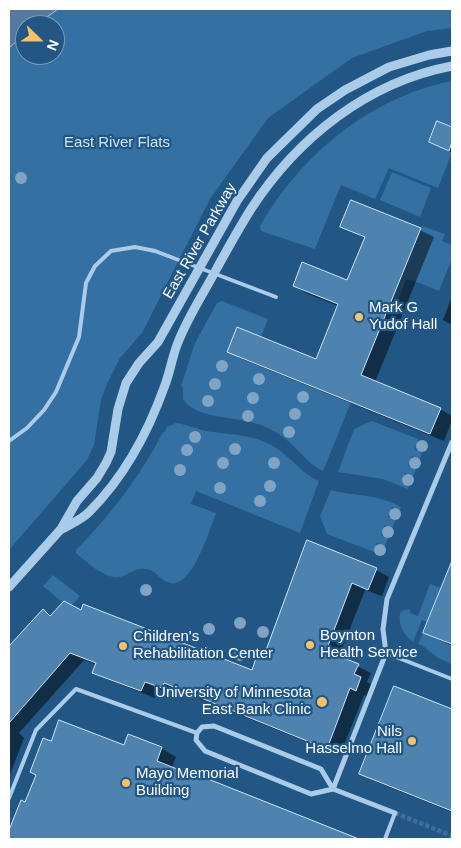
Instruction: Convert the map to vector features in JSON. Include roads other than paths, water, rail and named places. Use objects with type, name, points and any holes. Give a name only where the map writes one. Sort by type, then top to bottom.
[{"type":"street","name":"East River Parkway","points":[[9,587],[61,530],[77,501],[97,478],[109,457],[118,409],[128,378],[138,363],[158,342],[237,201],[267,158],[317,109],[345,90],[388,67],[429,55],[452,51]]},
{"type":"street","name":"East River Parkway","points":[[61,530],[89,513],[132,455],[158,404],[171,368],[176,346],[251,209],[266,188],[299,149],[325,125],[352,106],[394,83],[432,70],[452,66]]},
{"type":"street","points":[[334,789],[386,653],[382,629],[387,599],[452,442]]},
{"type":"street","points":[[334,789],[321,769],[214,726],[202,727],[197,732],[196,740],[205,751],[312,794],[334,789],[396,813]]},
{"type":"lane","points":[[9,441],[27,428],[44,410],[56,392],[79,337],[86,283],[95,266],[111,251],[135,247],[155,251],[276,297]]},
{"type":"lane","points":[[386,653],[452,679]]},
{"type":"lane","points":[[9,798],[36,730],[76,689],[197,732]]},
{"type":"lane","points":[[385,839],[396,813]]},
{"type":"tunnel","points":[[395,813],[452,836]]},
{"type":"place","name":"Mark G Yudof Hall","points":[[359,317]]},
{"type":"place","name":"Boynton Health Service","points":[[310,645]]},
{"type":"place","name":"Children's Rehabilitation Center","points":[[123,646]]},
{"type":"place","name":"University of Minnesota East Bank Clinic","points":[[322,702]]},
{"type":"place","name":"Nils Hasselmo Hall","points":[[412,741]]},
{"type":"place","name":"Mayo Memorial Building","points":[[126,783]]},
{"type":"park label","name":"East River Flats","points":[[117,143]]}]
